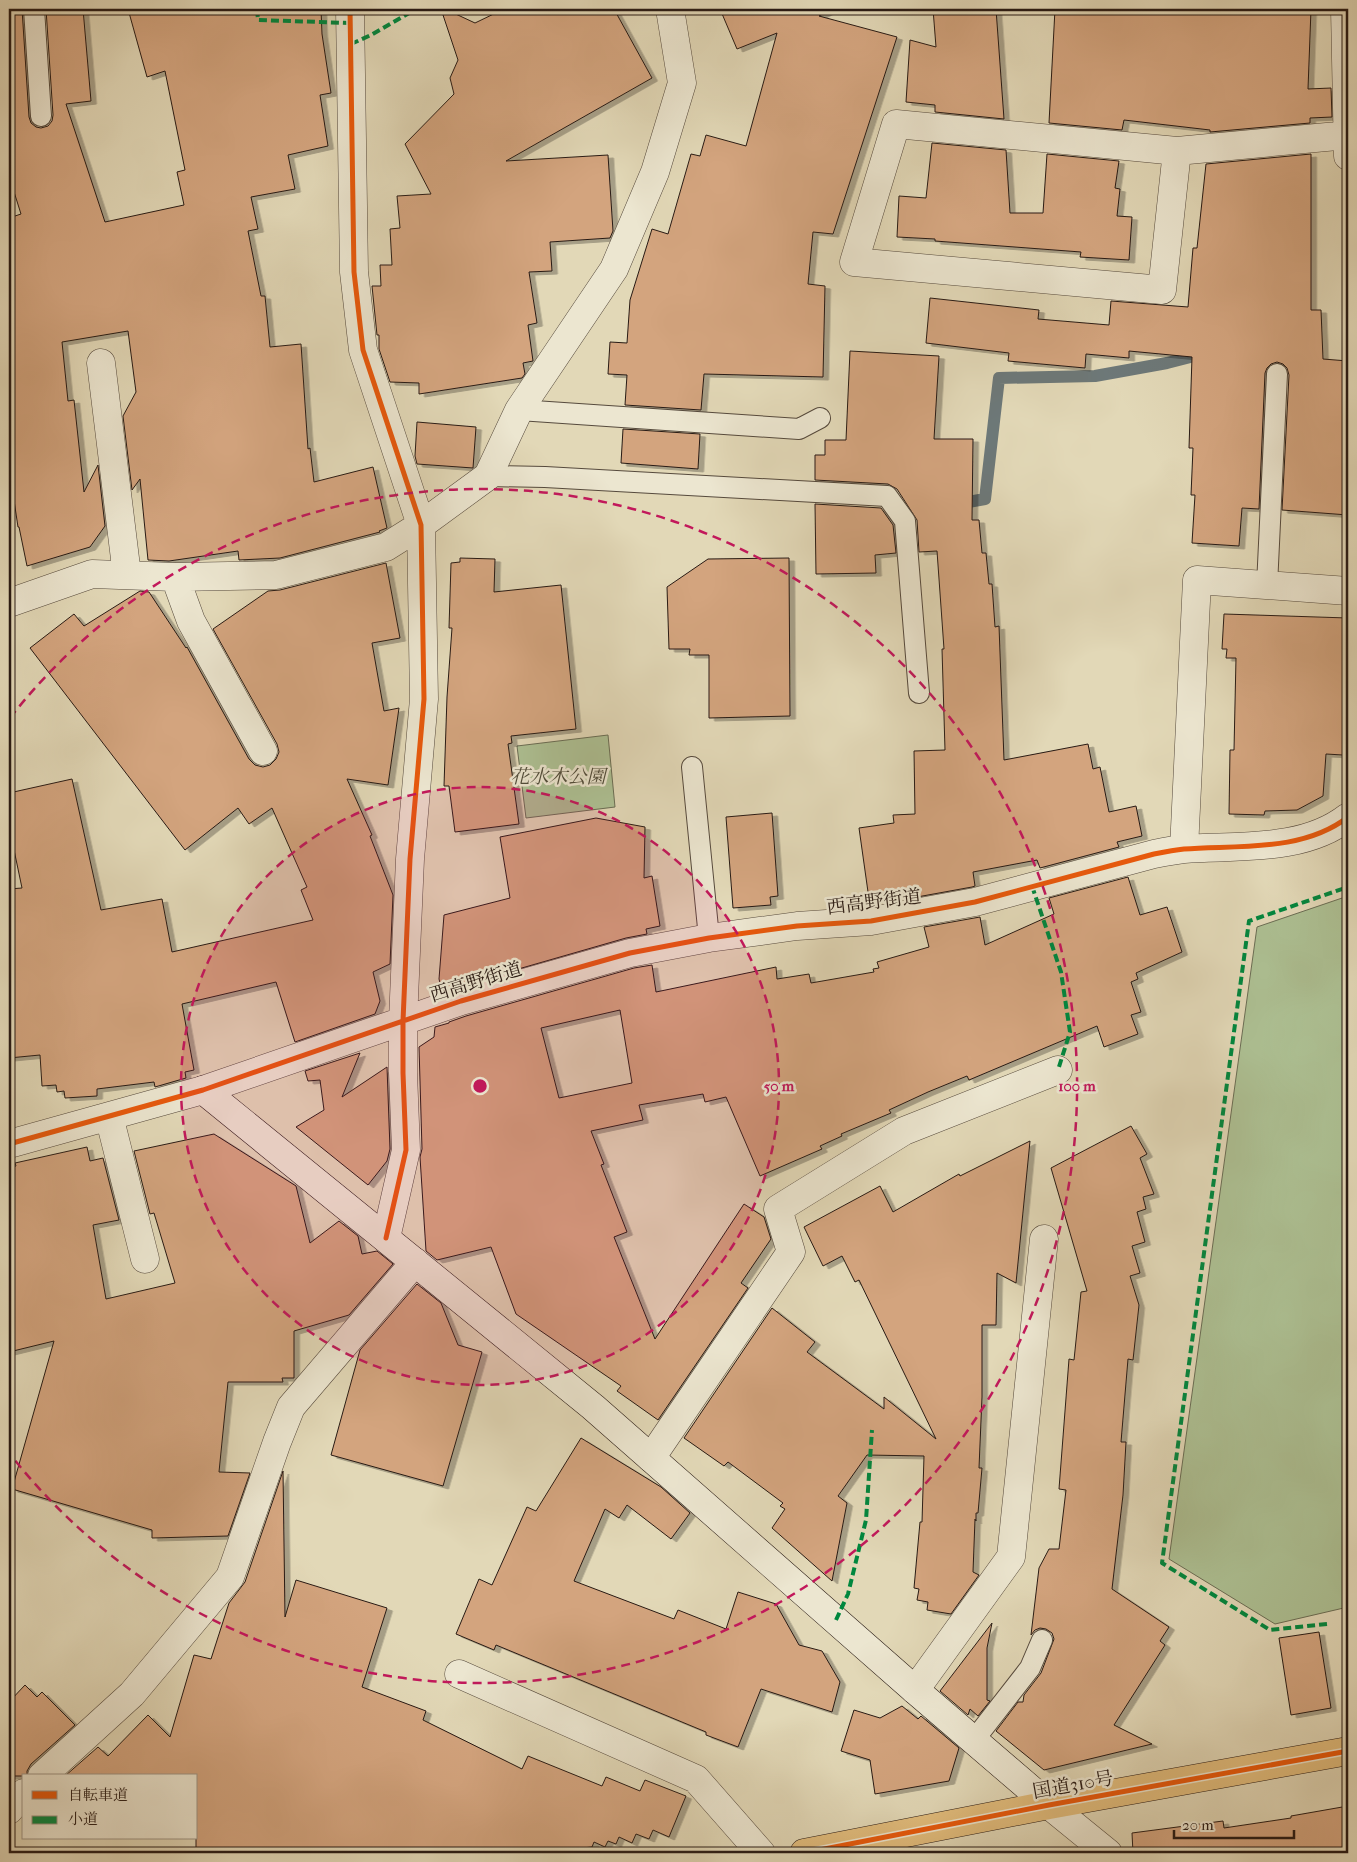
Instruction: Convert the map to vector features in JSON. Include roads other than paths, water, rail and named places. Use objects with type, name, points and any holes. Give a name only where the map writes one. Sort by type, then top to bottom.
[{"type":"highway","name":"国道310号","points":[[804,1853],[1049,1805],[1348,1751]]},
{"type":"street","points":[[350,9],[354,272],[363,350],[421,525],[424,699],[410,859],[403,1021],[406,1150],[386,1238]]},
{"type":"street","points":[[9,603],[92,574],[175,577],[276,575],[386,547],[421,525],[488,476],[519,410],[614,269],[655,172],[682,83],[670,9]]},
{"type":"street","points":[[1345,9],[1348,156]]},
{"type":"street","points":[[1177,151],[1162,290],[854,262],[896,124],[1177,151],[1348,135]]},
{"type":"street","points":[[101,363],[127,575]]},
{"type":"street","points":[[175,577],[191,621],[263,751]]},
{"type":"street","points":[[1184,849],[1197,580],[1348,591]]},
{"type":"street","name":"西高野街道","points":[[9,1144],[203,1090],[461,1001],[630,953],[709,938],[797,926],[870,921],[976,902],[1154,854],[1184,849],[1294,842],[1336,826],[1348,817]]},
{"type":"street","points":[[652,1458],[791,1252],[778,1209],[904,1131],[1058,1070]]},
{"type":"street","points":[[203,1090],[593,1407],[915,1690],[1108,1853]]},
{"type":"street","points":[[109,1116],[145,1259]]},
{"type":"street","points":[[915,1690],[1012,1557],[1044,1239]]},
{"type":"street","points":[[44,1774],[132,1694],[230,1577],[291,1407],[415,1262]]},
{"type":"street","points":[[459,1674],[696,1779],[760,1853]]},
{"type":"street","points":[[9,1810],[22,1794]]},
{"type":"lane","points":[[34,9],[41,116]]},
{"type":"lane","points":[[1267,586],[1277,374]]},
{"type":"lane","points":[[519,410],[799,429],[820,418]]},
{"type":"lane","points":[[488,476],[555,477],[887,496],[905,521],[918,694]]},
{"type":"lane","points":[[692,767],[709,938]]},
{"type":"lane","points":[[974,1740],[1030,1668],[1042,1640]]},
{"type":"waterway","points":[[957,504],[985,499],[999,378],[1095,376],[1167,363],[1206,353]]},
{"type":"park label","name":"花水木公園","points":[[558,777]]}]
